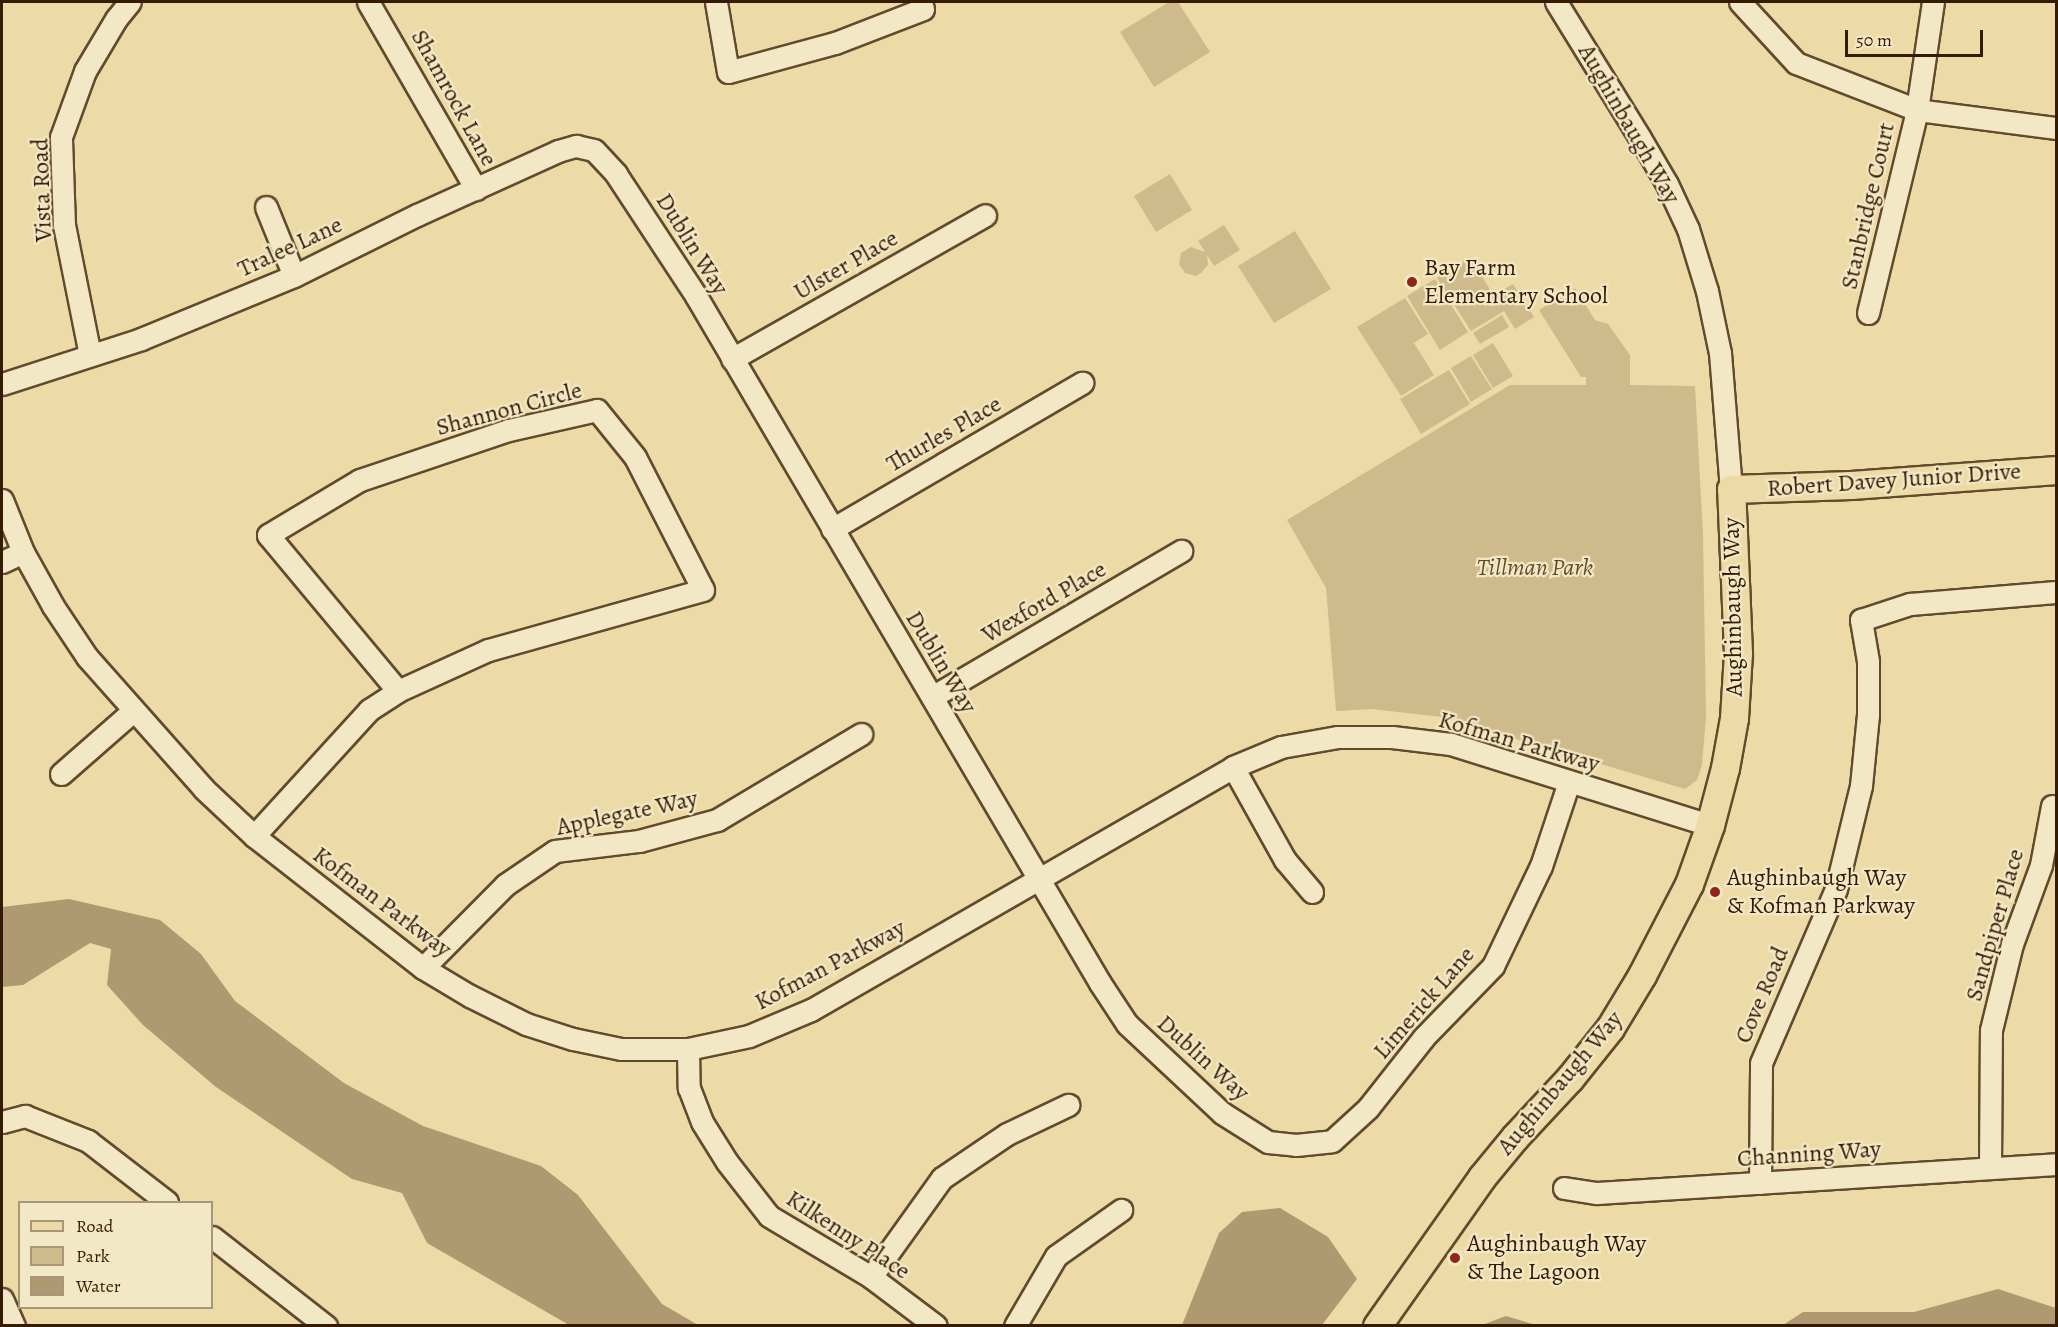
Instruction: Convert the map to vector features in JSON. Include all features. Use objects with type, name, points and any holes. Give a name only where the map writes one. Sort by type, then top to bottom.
[{"type":"main road","name":"Robert Davey Junior Drive","points":[[1731,489],[1851,485],[2056,470]]},
{"type":"main road","name":"Aughinbaugh Way","points":[[1377,1326],[1482,1177],[1610,1029],[1670,925],[1689,884],[1710,825],[1725,768],[1734,718],[1738,672],[1731,489]]},
{"type":"street","name":"Vista Road","points":[[90,355],[64,225],[61,137],[85,71],[130,2]]},
{"type":"street","name":"Shamrock Lane","points":[[368,2],[476,189]]},
{"type":"street","points":[[716,2],[728,72],[835,43],[922,5]]},
{"type":"street","name":"Aughinbaugh Way","points":[[1556,2],[1651,156],[1688,229],[1707,291],[1720,353],[1731,489]]},
{"type":"street","points":[[1740,2],[1796,63],[1917,110],[2056,128]]},
{"type":"street","name":"Stanbridge Court","points":[[1868,313],[1917,110],[1933,2]]},
{"type":"street","name":"Tralee Lane","points":[[2,384],[141,339],[294,276],[558,151],[576,146],[594,150]]},
{"type":"street","name":"Dublin Way","points":[[594,150],[606,160],[646,217],[1100,983],[1127,1024],[1222,1113],[1268,1142],[1296,1145]]},
{"type":"street","points":[[266,207],[294,276]]},
{"type":"street","name":"Ulster Place","points":[[732,359],[985,215]]},
{"type":"street","name":"Thurles Place","points":[[832,529],[1082,383]]},
{"type":"street","name":"Shannon Circle","points":[[254,836],[369,710],[398,691],[488,650],[703,590],[635,458],[597,410],[509,430],[360,480],[268,535],[398,691]]},
{"type":"street","name":"Kofman Parkway","points":[[2,500],[22,552],[52,606],[87,657],[204,789],[254,836],[423,968],[470,996],[526,1024],[573,1039],[621,1049],[688,1049],[749,1036],[811,1010],[1233,767],[1281,747],[1338,737],[1392,737],[1451,744],[1710,825]]},
{"type":"street","name":"Wexford Place","points":[[932,697],[1181,550]]},
{"type":"street","points":[[2,562],[22,552]]},
{"type":"street","name":"Cove Road","points":[[1760,1183],[1761,1063],[1836,889],[1861,786],[1868,715],[1868,661],[1861,620],[1910,604],[2056,592]]},
{"type":"street","points":[[61,774],[133,711]]},
{"type":"street","name":"Applegate Way","points":[[423,968],[505,885],[555,851],[639,841],[717,820],[861,734]]},
{"type":"street","points":[[1233,767],[1285,860],[1311,892]]},
{"type":"street","name":"Limerick Lane","points":[[1296,1145],[1332,1141],[1368,1108],[1424,1037],[1493,966],[1541,866],[1569,782]]},
{"type":"street","name":"Sandpiper Place","points":[[1990,1167],[1991,1030],[2012,944],[2041,865],[2052,806]]},
{"type":"street","name":"Kilkenny Place","points":[[688,1049],[689,1088],[702,1122],[727,1162],[769,1216],[871,1277],[936,1326]]},
{"type":"street","points":[[871,1277],[942,1178],[1007,1134],[1068,1105]]},
{"type":"street","points":[[2,1122],[26,1116],[88,1141],[164,1201]]},
{"type":"street","name":"Channing Way","points":[[1564,1188],[1597,1193],[2056,1164]]},
{"type":"street","points":[[1015,1326],[1056,1256],[1120,1210]]},
{"type":"street","points":[[213,1238],[326,1326]]},
{"type":"street","points":[[2,1299],[14,1326]]},
{"type":"green space","points":[[1169,2],[1178,2],[1210,52],[1154,87],[1120,32]]},
{"type":"green space","points":[[1170,174],[1192,210],[1156,232],[1134,196]]},
{"type":"green space","points":[[1224,225],[1240,250],[1214,266],[1207,255],[1208,265],[1201,273],[1196,276],[1185,273],[1179,264],[1181,253],[1191,247],[1205,252],[1198,241]]},
{"type":"green space","points":[[1295,231],[1331,289],[1274,323],[1238,266]]},
{"type":"green space","points":[[1470,257],[1497,301],[1494,295],[1513,284],[1534,317],[1515,329],[1504,311],[1471,331],[1437,278]]},
{"type":"green space","points":[[1435,279],[1468,332],[1440,350],[1407,296]]},
{"type":"green space","name":"Tillman Park","points":[[1575,288],[1595,320],[1608,324],[1630,355],[1630,385],[1695,386],[1703,535],[1706,717],[1702,765],[1697,780],[1685,789],[1442,717],[1371,709],[1336,711],[1326,588],[1287,520],[1510,385],[1586,385],[1586,377],[1581,377],[1539,310]]},
{"type":"green space","points":[[1405,298],[1428,334],[1407,347],[1414,343],[1434,375],[1401,396],[1357,327]]},
{"type":"green space","points":[[1502,315],[1509,327],[1480,344],[1473,333]]},
{"type":"green space","points":[[1493,343],[1513,376],[1493,388],[1473,355]]},
{"type":"green space","points":[[1471,356],[1492,389],[1471,402],[1451,368]]},
{"type":"green space","points":[[1449,370],[1470,404],[1421,434],[1400,399]]},
{"type":"water","points":[[69,899],[160,920],[201,954],[235,1001],[344,1083],[423,1126],[541,1166],[578,1195],[662,1304],[698,1325],[569,1325],[427,1243],[402,1193],[352,1179],[216,1087],[143,1025],[107,985],[111,949],[90,943],[23,985],[2,987],[2,907]]},
{"type":"water","points":[[1280,1208],[1328,1237],[1357,1279],[1322,1325],[1182,1325],[1219,1233],[1242,1212]]},
{"type":"water","points":[[1998,1289],[2056,1308],[2056,1325],[1783,1325],[1803,1312],[1914,1312]]},
{"type":"water","points":[[1506,1316],[1536,1325],[1482,1325]]},
{"type":"place","name":"Bay Farm Elementary School","points":[[1412,282]]},
{"type":"place","name":"Aughinbaugh Way & Kofman Parkway","points":[[1715,892]]},
{"type":"place","name":"Aughinbaugh Way & The Lagoon","points":[[1455,1258]]}]
